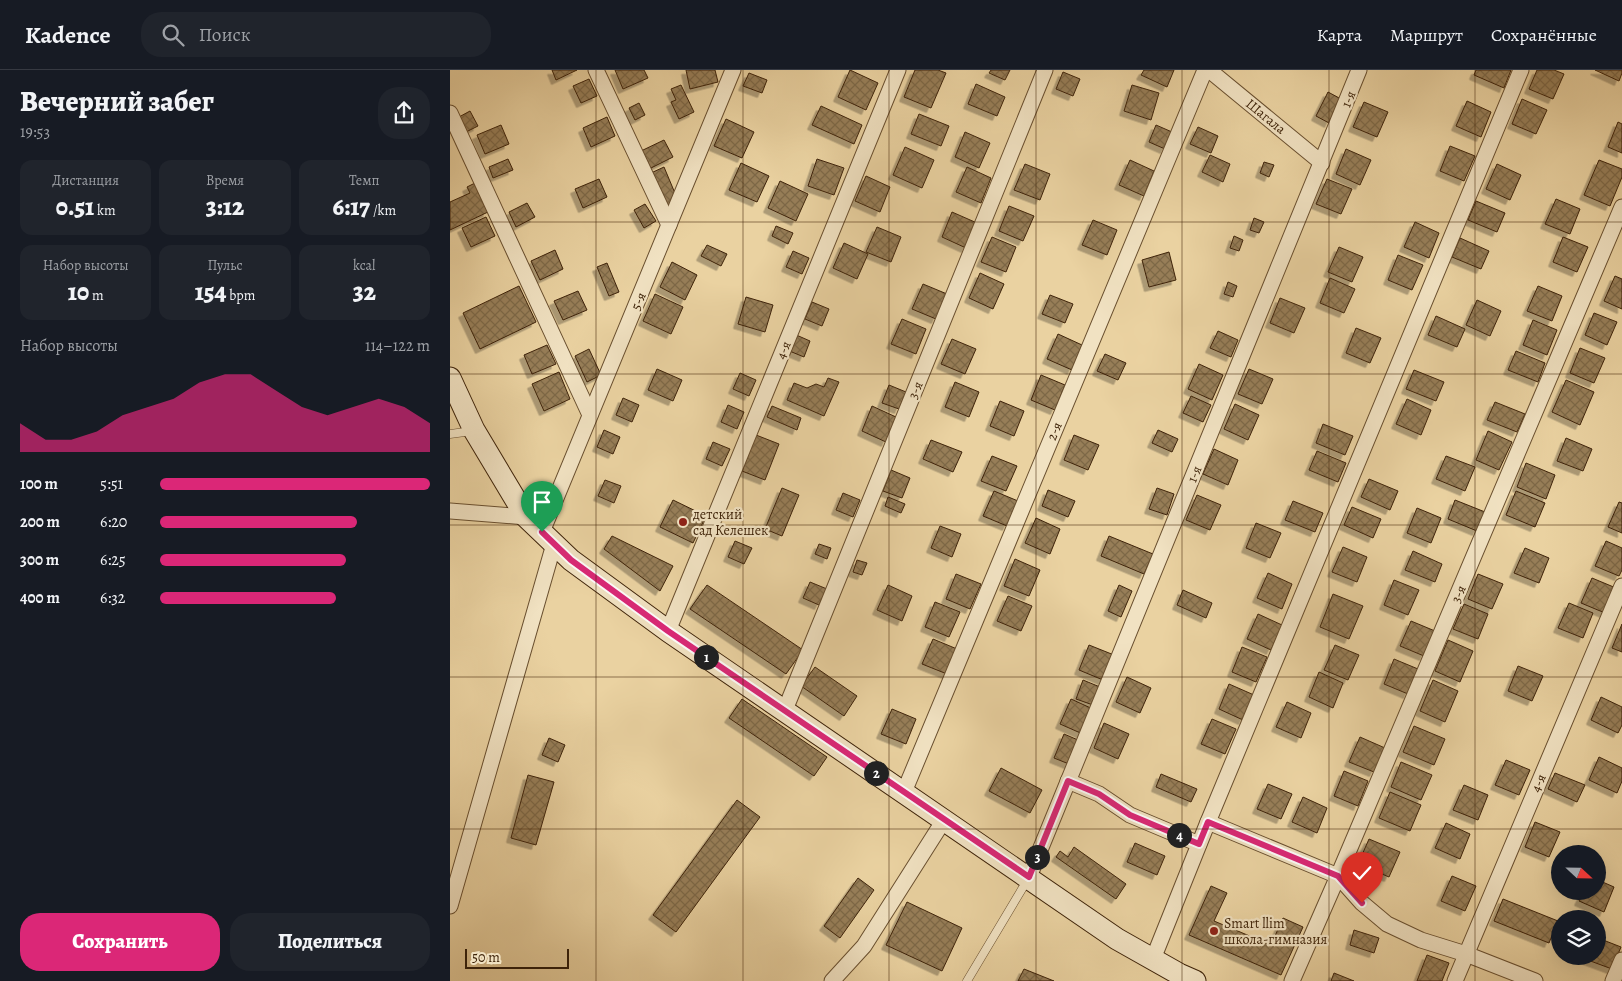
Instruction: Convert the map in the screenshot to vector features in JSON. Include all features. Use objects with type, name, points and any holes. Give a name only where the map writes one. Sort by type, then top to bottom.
[{"type":"street","points":[[596,70],[669,225]]},
{"type":"street","name":"5-я","points":[[450,906],[548,538],[590,415],[733,70]]},
{"type":"street","name":"4-я","points":[[668,631],[898,70]]},
{"type":"street","name":"3-я","points":[[785,710],[1045,70]]},
{"type":"street","name":"2-я","points":[[904,792],[1205,70]]},
{"type":"street","name":"Шагала","points":[[1209,70],[1322,163]]},
{"type":"street","name":"1-я","points":[[1029,877],[1359,70]]},
{"type":"street","points":[[1153,959],[1208,822],[1521,70]]},
{"type":"street","points":[[450,113],[590,415]]},
{"type":"street","name":"3-я","points":[[1292,981],[1622,207]]},
{"type":"street","points":[[450,378],[474,430],[526,517],[571,560],[668,631],[1118,939],[1194,981]]},
{"type":"street","points":[[450,511],[526,517]]},
{"type":"street","name":"4-я","points":[[1455,981],[1622,586]]},
{"type":"street","points":[[1068,781],[1099,794],[1130,815],[1199,844]]},
{"type":"street","points":[[832,981],[864,946],[944,820]]},
{"type":"street","points":[[1208,822],[1338,876],[1362,903],[1387,924],[1421,940],[1466,954],[1535,981]]},
{"type":"street","points":[[1614,981],[1622,960]]},
{"type":"lane","points":[[450,434],[474,430]]},
{"type":"lane","points":[[967,981],[1029,877]]},
{"type":"building","points":[[552,70],[577,70],[556,80]]},
{"type":"building","points":[[615,70],[644,70],[648,78],[623,89]]},
{"type":"building","points":[[686,70],[715,70],[718,82],[690,89]]},
{"type":"building","points":[[850,70],[878,83],[866,110],[838,97]]},
{"type":"building","points":[[915,70],[938,70],[946,73],[931,108],[904,97]]},
{"type":"building","points":[[991,70],[1010,70],[1005,80],[989,73]]},
{"type":"building","points":[[1144,70],[1174,70],[1167,87],[1141,75]]},
{"type":"building","points":[[1476,70],[1511,70],[1504,88],[1474,75]]},
{"type":"building","points":[[1537,70],[1554,70],[1564,74],[1553,99],[1529,89]]},
{"type":"building","points":[[1595,70],[1622,70],[1622,73],[1619,81]]},
{"type":"building","points":[[1063,72],[1080,79],[1073,96],[1056,89]]},
{"type":"building","points":[[749,73],[767,80],[762,93],[743,86]]},
{"type":"building","points":[[589,79],[597,96],[581,103],[573,86]]},
{"type":"building","points":[[976,84],[1005,97],[997,116],[968,104]]},
{"type":"building","points":[[681,85],[694,112],[679,119],[671,102],[676,100],[671,89]]},
{"type":"building","points":[[1132,85],[1159,93],[1151,120],[1124,111]]},
{"type":"building","points":[[1328,92],[1341,99],[1329,123],[1316,116]]},
{"type":"building","points":[[1522,99],[1547,110],[1536,134],[1512,124]]},
{"type":"building","points":[[1467,101],[1491,112],[1481,137],[1456,126]]},
{"type":"building","points":[[1364,102],[1388,112],[1377,137],[1353,127]]},
{"type":"building","points":[[639,103],[645,115],[635,120],[629,108]]},
{"type":"building","points":[[821,106],[862,125],[854,144],[812,125]]},
{"type":"building","points":[[470,111],[478,126],[466,132],[459,117]]},
{"type":"building","points":[[919,114],[949,126],[941,146],[911,134]]},
{"type":"building","points":[[607,117],[615,136],[591,147],[583,128]]},
{"type":"building","points":[[726,119],[754,132],[742,158],[714,146]]},
{"type":"building","points":[[1618,122],[1622,124],[1622,153],[1608,147]]},
{"type":"building","points":[[501,125],[509,144],[485,154],[477,135]]},
{"type":"building","points":[[1156,125],[1172,132],[1165,149],[1149,142]]},
{"type":"building","points":[[1198,127],[1218,136],[1211,153],[1190,144]]},
{"type":"building","points":[[965,132],[990,143],[979,168],[955,157]]},
{"type":"building","points":[[664,140],[673,157],[649,169],[641,151]]},
{"type":"building","points":[[1450,146],[1475,156],[1464,181],[1440,171]]},
{"type":"building","points":[[905,147],[934,160],[922,188],[893,175]]},
{"type":"building","points":[[1346,149],[1371,160],[1360,185],[1336,174]]},
{"type":"building","points":[[1210,155],[1230,164],[1223,182],[1202,172]]},
{"type":"building","points":[[508,159],[513,170],[493,178],[489,167]]},
{"type":"building","points":[[817,159],[844,168],[834,195],[808,186]]},
{"type":"building","points":[[1130,160],[1154,171],[1144,196],[1119,185]]},
{"type":"building","points":[[1599,160],[1622,169],[1622,177],[1610,206],[1584,195]]},
{"type":"building","points":[[1264,162],[1274,165],[1269,177],[1260,173]]},
{"type":"building","points":[[741,163],[769,176],[757,202],[729,190]]},
{"type":"building","points":[[1025,164],[1050,174],[1040,200],[1014,190]]},
{"type":"building","points":[[1497,164],[1521,175],[1510,200],[1486,189]]},
{"type":"building","points":[[664,167],[677,198],[667,209],[651,173]]},
{"type":"building","points":[[967,167],[991,178],[981,203],[956,192]]},
{"type":"building","points":[[866,176],[890,187],[880,212],[855,201]]},
{"type":"building","points":[[599,179],[607,197],[583,208],[575,189]]},
{"type":"building","points":[[1327,179],[1352,189],[1341,214],[1316,204]]},
{"type":"building","points":[[780,181],[808,194],[796,221],[768,208]]},
{"type":"building","points":[[475,183],[488,212],[450,230],[450,202],[470,193],[467,187]]},
{"type":"building","points":[[1556,199],[1580,209],[1570,234],[1545,224]]},
{"type":"building","points":[[1476,201],[1505,213],[1497,232],[1468,220]]},
{"type":"building","points":[[527,203],[535,217],[516,227],[509,212]]},
{"type":"building","points":[[645,204],[656,221],[644,228],[634,210]]},
{"type":"building","points":[[1009,206],[1034,216],[1023,241],[999,231]]},
{"type":"building","points":[[952,212],[977,223],[966,248],[942,237]]},
{"type":"building","points":[[486,217],[495,236],[471,247],[462,228]]},
{"type":"building","points":[[1254,218],[1264,222],[1259,233],[1250,230]]},
{"type":"building","points":[[1093,220],[1117,230],[1107,255],[1082,245]]},
{"type":"building","points":[[1415,222],[1439,233],[1429,258],[1404,247]]},
{"type":"building","points":[[776,226],[793,233],[788,244],[772,236]]},
{"type":"building","points":[[877,227],[901,237],[891,262],[866,252]]},
{"type":"building","points":[[1234,236],[1243,240],[1239,251],[1230,248]]},
{"type":"building","points":[[992,237],[1016,247],[1006,272],[981,262]]},
{"type":"building","points":[[1563,237],[1588,247],[1577,272],[1553,262]]},
{"type":"building","points":[[1460,238],[1489,251],[1481,269],[1452,257]]},
{"type":"building","points":[[844,243],[868,254],[857,279],[833,268]]},
{"type":"building","points":[[707,245],[727,254],[721,266],[701,256]]},
{"type":"building","points":[[1339,247],[1363,257],[1352,282],[1328,272]]},
{"type":"building","points":[[555,250],[563,269],[540,280],[531,261]]},
{"type":"building","points":[[793,251],[809,258],[802,274],[786,267]]},
{"type":"building","points":[[1169,252],[1176,280],[1149,287],[1142,260]]},
{"type":"building","points":[[1398,255],[1423,265],[1412,290],[1388,280]]},
{"type":"building","points":[[672,262],[697,275],[685,300],[660,287]]},
{"type":"building","points":[[607,263],[619,292],[609,296],[597,267]]},
{"type":"building","points":[[980,273],[1004,284],[993,309],[969,298]]},
{"type":"building","points":[[1615,276],[1622,279],[1622,309],[1604,301]]},
{"type":"building","points":[[1330,278],[1355,289],[1344,313],[1320,303]]},
{"type":"building","points":[[1228,282],[1237,286],[1233,297],[1224,294]]},
{"type":"building","points":[[923,284],[947,294],[936,319],[912,309]]},
{"type":"building","points":[[519,286],[536,322],[480,349],[463,313]]},
{"type":"building","points":[[1538,286],[1562,296],[1552,321],[1527,311]]},
{"type":"building","points":[[578,291],[587,310],[563,320],[554,301]]},
{"type":"building","points":[[655,294],[683,307],[671,334],[643,321]]},
{"type":"building","points":[[1050,295],[1073,304],[1065,323],[1042,314]]},
{"type":"building","points":[[746,297],[773,305],[765,332],[738,324]]},
{"type":"building","points":[[1280,298],[1305,308],[1294,333],[1270,323]]},
{"type":"building","points":[[1477,300],[1501,311],[1490,336],[1466,325]]},
{"type":"building","points":[[812,302],[829,309],[822,326],[805,319]]},
{"type":"building","points":[[1594,313],[1617,322],[1607,345],[1585,335]]},
{"type":"building","points":[[1436,316],[1465,329],[1457,347],[1428,335]]},
{"type":"building","points":[[902,319],[926,329],[916,354],[891,344]]},
{"type":"building","points":[[1533,320],[1557,330],[1547,355],[1523,345]]},
{"type":"building","points":[[1356,328],[1381,338],[1370,363],[1346,353]]},
{"type":"building","points":[[1218,331],[1238,340],[1231,357],[1210,348]]},
{"type":"building","points":[[794,334],[810,341],[804,357],[787,350]]},
{"type":"building","points":[[1058,334],[1082,345],[1072,370],[1047,359]]},
{"type":"building","points":[[952,339],[976,349],[965,374],[941,364]]},
{"type":"building","points":[[547,345],[556,364],[532,374],[524,355]]},
{"type":"building","points":[[1580,348],[1605,358],[1594,383],[1570,373]]},
{"type":"building","points":[[589,349],[601,375],[587,382],[575,356]]},
{"type":"building","points":[[1516,351],[1545,363],[1538,382],[1508,370]]},
{"type":"building","points":[[1105,354],[1126,363],[1118,380],[1097,371]]},
{"type":"building","points":[[1199,364],[1223,375],[1212,400],[1188,389]]},
{"type":"building","points":[[657,369],[682,380],[673,401],[648,390]]},
{"type":"building","points":[[1249,369],[1273,379],[1262,404],[1238,394]]},
{"type":"building","points":[[1414,370],[1444,382],[1436,401],[1406,389]]},
{"type":"building","points":[[559,372],[570,399],[544,411],[532,384]]},
{"type":"building","points":[[740,373],[756,380],[749,396],[733,389]]},
{"type":"building","points":[[1041,375],[1065,385],[1055,410],[1031,400]]},
{"type":"building","points":[[828,378],[839,382],[824,416],[787,400],[794,383],[807,388],[816,384],[824,387]]},
{"type":"building","points":[[1566,380],[1594,392],[1580,425],[1552,412]]},
{"type":"building","points":[[955,382],[979,392],[969,417],[945,407]]},
{"type":"building","points":[[889,385],[906,392],[899,409],[882,403]]},
{"type":"building","points":[[1191,396],[1211,405],[1203,422],[1183,413]]},
{"type":"building","points":[[623,398],[639,405],[632,422],[616,415]]},
{"type":"building","points":[[1407,399],[1431,410],[1421,435],[1396,424]]},
{"type":"building","points":[[1000,401],[1024,411],[1014,436],[990,426]]},
{"type":"building","points":[[1495,402],[1525,414],[1517,432],[1487,420]]},
{"type":"building","points":[[1235,404],[1259,415],[1248,440],[1224,429]]},
{"type":"building","points":[[728,405],[744,412],[737,429],[721,422]]},
{"type":"building","points":[[772,406],[801,418],[797,430],[767,417]]},
{"type":"building","points":[[872,406],[896,417],[886,442],[862,431]]},
{"type":"building","points":[[1323,424],[1353,436],[1345,455],[1316,443]]},
{"type":"building","points":[[604,430],[620,437],[613,454],[597,447]]},
{"type":"building","points":[[1158,430],[1178,439],[1172,452],[1152,443]]},
{"type":"building","points":[[1488,431],[1512,442],[1499,470],[1476,460]]},
{"type":"building","points":[[756,435],[779,444],[765,480],[742,471]]},
{"type":"building","points":[[1074,435],[1099,445],[1088,470],[1064,460]]},
{"type":"building","points":[[1566,438],[1592,449],[1583,471],[1557,461]]},
{"type":"building","points":[[931,440],[962,452],[953,472],[923,459]]},
{"type":"building","points":[[713,442],[730,449],[722,466],[706,459]]},
{"type":"building","points":[[1214,449],[1238,460],[1228,485],[1203,474]]},
{"type":"building","points":[[1317,451],[1346,463],[1338,482],[1309,470]]},
{"type":"building","points":[[992,456],[1017,466],[1006,491],[981,481]]},
{"type":"building","points":[[1446,456],[1475,467],[1465,491],[1436,479]]},
{"type":"building","points":[[1526,463],[1555,475],[1546,499],[1517,487]]},
{"type":"building","points":[[891,470],[910,478],[902,498],[883,491]]},
{"type":"building","points":[[1369,479],[1398,491],[1390,510],[1361,497]]},
{"type":"building","points":[[605,480],[621,486],[614,503],[598,496]]},
{"type":"building","points":[[782,488],[799,495],[782,536],[765,529]]},
{"type":"building","points":[[1157,488],[1174,494],[1167,515],[1149,509]]},
{"type":"building","points":[[1048,490],[1075,501],[1068,517],[1042,506]]},
{"type":"building","points":[[994,491],[1018,501],[1007,526],[983,516]]},
{"type":"building","points":[[1516,491],[1545,503],[1535,527],[1506,515]]},
{"type":"building","points":[[843,493],[860,500],[853,517],[836,510]]},
{"type":"building","points":[[1197,495],[1221,505],[1210,530],[1186,520]]},
{"type":"building","points":[[888,497],[905,504],[901,513],[885,506]]},
{"type":"building","name":"детский сад Келешек","points":[[673,500],[706,516],[693,543],[660,527]]},
{"type":"building","points":[[1455,500],[1485,512],[1477,531],[1448,519]]},
{"type":"building","points":[[1293,501],[1323,513],[1315,532],[1285,520]]},
{"type":"building","points":[[1619,502],[1622,503],[1622,533],[1608,527]]},
{"type":"building","points":[[1352,507],[1381,519],[1373,538],[1344,525]]},
{"type":"building","points":[[1417,508],[1441,518],[1431,543],[1407,533]]},
{"type":"building","points":[[1036,518],[1060,529],[1050,554],[1025,543]]},
{"type":"building","points":[[1256,523],[1281,533],[1270,558],[1246,548]]},
{"type":"building","points":[[940,526],[961,534],[952,557],[931,548]]},
{"type":"building","points":[[612,536],[673,566],[660,591],[604,549]]},
{"type":"building","points":[[1109,536],[1153,554],[1144,574],[1101,556]]},
{"type":"building","points":[[735,541],[752,548],[744,564],[728,557]]},
{"type":"building","points":[[1606,541],[1622,548],[1622,570],[1619,576],[1595,566]]},
{"type":"building","points":[[819,544],[831,548],[827,559],[815,554]]},
{"type":"building","points":[[1343,547],[1367,557],[1357,582],[1332,572]]},
{"type":"building","points":[[1525,548],[1549,558],[1539,583],[1514,573]]},
{"type":"building","points":[[1413,551],[1442,564],[1435,582],[1405,570]]},
{"type":"building","points":[[1015,559],[1040,570],[1029,596],[1004,586]]},
{"type":"building","points":[[857,560],[867,563],[862,575],[853,572]]},
{"type":"building","points":[[1268,573],[1292,584],[1282,609],[1257,598]]},
{"type":"building","points":[[956,574],[981,584],[970,609],[946,599]]},
{"type":"building","points":[[1478,574],[1503,584],[1492,609],[1468,599]]},
{"type":"building","points":[[1592,578],[1616,588],[1605,613],[1581,603]]},
{"type":"building","points":[[1394,580],[1419,590],[1408,615],[1384,605]]},
{"type":"building","points":[[810,582],[827,589],[819,605],[803,598]]},
{"type":"building","points":[[707,585],[803,650],[786,674],[690,609]]},
{"type":"building","points":[[888,585],[912,596],[902,621],[877,610]]},
{"type":"building","points":[[1119,585],[1132,591],[1121,617],[1108,611]]},
{"type":"building","points":[[1183,590],[1212,603],[1206,618],[1177,605]]},
{"type":"building","points":[[1333,594],[1363,606],[1349,639],[1320,627]]},
{"type":"building","points":[[1008,596],[1032,606],[1021,631],[997,621]]},
{"type":"building","points":[[935,602],[960,612],[949,637],[925,627]]},
{"type":"building","points":[[1569,603],[1593,613],[1583,638],[1558,628]]},
{"type":"building","points":[[1464,604],[1488,614],[1478,639],[1453,629]]},
{"type":"building","points":[[1258,614],[1282,625],[1271,650],[1247,639]]},
{"type":"building","points":[[1411,621],[1435,631],[1424,656],[1400,646]]},
{"type":"building","points":[[1622,624],[1622,652],[1612,648]]},
{"type":"building","points":[[933,639],[957,649],[947,674],[922,664]]},
{"type":"building","points":[[1448,640],[1473,651],[1460,682],[1435,671]]},
{"type":"building","points":[[1089,645],[1114,655],[1103,680],[1079,670]]},
{"type":"building","points":[[1335,645],[1359,655],[1348,680],[1324,670]]},
{"type":"building","points":[[1242,647],[1267,657],[1256,682],[1232,672]]},
{"type":"building","points":[[1394,659],[1418,669],[1408,694],[1384,684]]},
{"type":"building","points":[[1518,666],[1543,676],[1532,701],[1508,691]]},
{"type":"building","points":[[815,667],[857,696],[844,716],[801,686]]},
{"type":"building","points":[[1319,672],[1343,683],[1333,708],[1309,697]]},
{"type":"building","points":[[1127,677],[1151,688],[1140,713],[1116,702]]},
{"type":"building","points":[[1083,680],[1100,687],[1093,705],[1076,699]]},
{"type":"building","points":[[1433,680],[1458,691],[1445,722],[1420,711]]},
{"type":"building","points":[[1229,684],[1254,695],[1243,720],[1219,709]]},
{"type":"building","points":[[1601,697],[1622,707],[1622,725],[1618,733],[1591,720]]},
{"type":"building","points":[[742,699],[827,757],[814,776],[729,718]]},
{"type":"building","points":[[1071,699],[1095,710],[1085,735],[1060,724]]},
{"type":"building","points":[[1287,702],[1311,713],[1301,738],[1276,727]]},
{"type":"building","points":[[892,709],[916,719],[906,744],[881,734]]},
{"type":"building","points":[[1212,719],[1236,729],[1225,754],[1201,744]]},
{"type":"building","points":[[1104,723],[1129,734],[1118,759],[1094,748]]},
{"type":"building","points":[[1414,726],[1445,739],[1434,765],[1403,752]]},
{"type":"building","points":[[1064,734],[1078,740],[1069,764],[1054,758]]},
{"type":"building","points":[[1360,737],[1385,748],[1374,772],[1349,762]]},
{"type":"building","points":[[549,738],[565,745],[558,762],[542,755]]},
{"type":"building","points":[[1599,757],[1622,768],[1622,781],[1617,793],[1589,780]]},
{"type":"building","points":[[1506,760],[1530,770],[1519,795],[1495,785]]},
{"type":"building","points":[[1401,762],[1432,775],[1421,800],[1391,787]]},
{"type":"building","points":[[1001,768],[1042,790],[1030,813],[989,791]]},
{"type":"building","points":[[1344,771],[1368,781],[1358,806],[1334,796]]},
{"type":"building","points":[[1555,773],[1585,785],[1577,802],[1548,789]]},
{"type":"building","points":[[1161,774],[1197,789],[1191,802],[1156,787]]},
{"type":"building","points":[[528,775],[554,782],[536,845],[511,838]]},
{"type":"building","points":[[1268,784],[1292,794],[1281,819],[1257,809]]},
{"type":"building","points":[[1464,785],[1488,795],[1478,820],[1453,810]]},
{"type":"building","points":[[1390,792],[1421,805],[1410,831],[1379,818]]},
{"type":"building","points":[[1303,797],[1327,808],[1317,833],[1292,822]]},
{"type":"building","points":[[737,800],[760,817],[676,932],[653,915]]},
{"type":"building","points":[[1535,822],[1560,832],[1554,845],[1551,845],[1549,857],[1525,847]]},
{"type":"building","points":[[1446,823],[1470,834],[1460,859],[1435,848]]},
{"type":"building","points":[[1369,839],[1400,852],[1389,877],[1358,864]]},
{"type":"building","points":[[1135,843],[1165,856],[1157,875],[1127,862]]},
{"type":"building","points":[[1074,847],[1126,884],[1116,899],[1056,857],[1060,851],[1068,857]]},
{"type":"building","points":[[1452,876],[1476,886],[1465,911],[1441,901]]},
{"type":"building","points":[[858,878],[874,890],[840,938],[824,926]]},
{"type":"building","points":[[1606,884],[1614,887],[1605,910],[1599,910],[1579,901],[1606,900]]},
{"type":"building","name":"Smart llim школа-гимназия","points":[[1211,886],[1227,893],[1214,921],[1271,945],[1283,918],[1303,927],[1281,975],[1189,935]]},
{"type":"building","points":[[1503,899],[1551,918],[1551,938],[1549,943],[1494,921]]},
{"type":"building","points":[[907,902],[962,928],[942,971],[886,945]]},
{"type":"building","points":[[1354,930],[1379,938],[1374,953],[1350,945]]},
{"type":"building","points":[[1606,941],[1621,947],[1612,969],[1601,965],[1606,965]]},
{"type":"building","points":[[1427,955],[1449,963],[1442,981],[1417,981]]},
{"type":"building","points":[[1024,969],[1054,981],[1018,981]]},
{"type":"building","points":[[1334,973],[1354,981],[1331,981]]},
{"type":"place","name":"детский сад Келешек","points":[[683,522]]},
{"type":"place","name":"Smart llim школа-гимназия","points":[[1214,931]]},
{"type":"route","points":[[542,532],[571,560],[668,631],[1029,877],[1068,781],[1099,794],[1130,815],[1199,844],[1208,822],[1338,876],[1362,903]]}]
